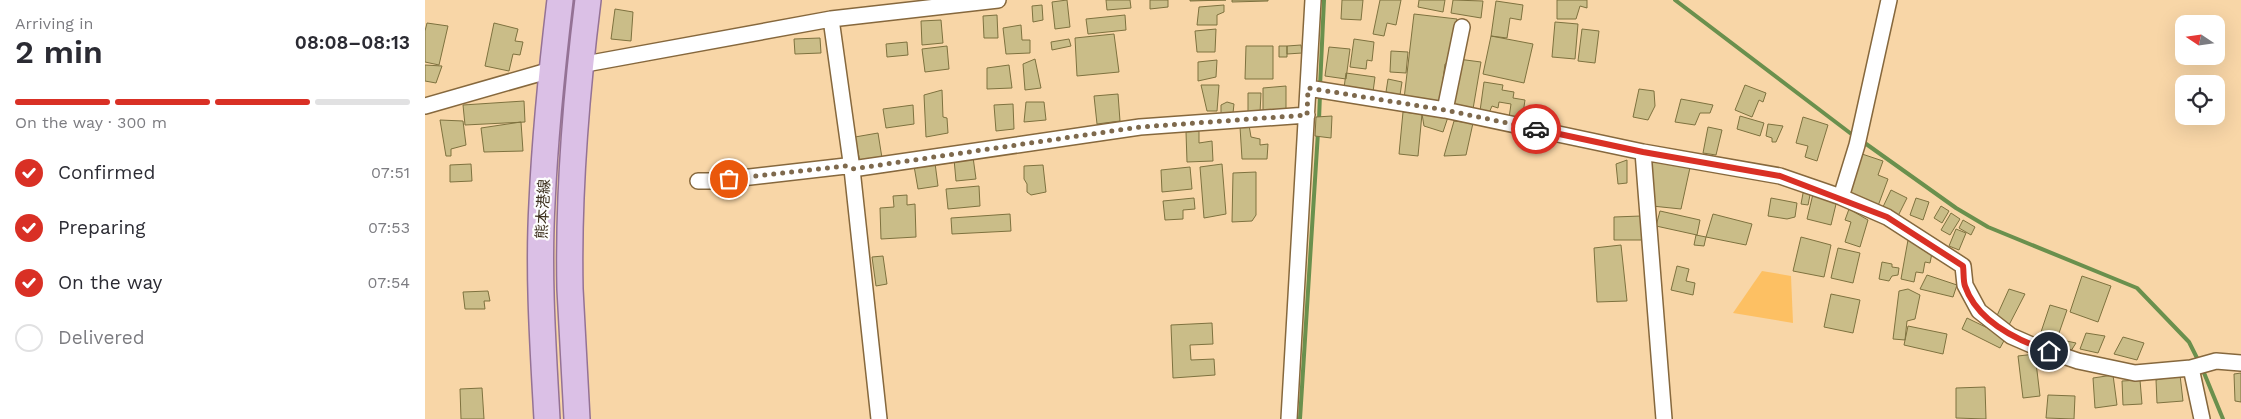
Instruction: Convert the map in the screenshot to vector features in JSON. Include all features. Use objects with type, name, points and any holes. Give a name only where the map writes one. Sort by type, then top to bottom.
[{"type":"main road","name":"熊本港線","points":[[547,419],[542,335],[542,203],[551,70],[560,0]]},
{"type":"main road","name":"熊本港線","points":[[577,419],[570,288],[572,176],[580,65],[588,0]]},
{"type":"street","points":[[580,65],[831,19],[998,0]]},
{"type":"street","points":[[1289,419],[1313,0]]},
{"type":"street","points":[[1841,197],[1858,137],[1889,0]]},
{"type":"street","points":[[831,19],[852,169],[879,419]]},
{"type":"street","points":[[1445,110],[1462,27]]},
{"type":"street","points":[[425,106],[551,70]]},
{"type":"street","points":[[1308,88],[1445,110],[1643,152],[1780,176],[1841,197],[1887,217],[1963,266],[1965,286],[1979,311],[2011,336],[2034,346],[2078,361],[2135,373],[2191,368],[2216,361],[2241,363]]},
{"type":"street","points":[[698,181],[715,181],[846,166],[852,169],[1140,127],[1307,115]]},
{"type":"street","points":[[1643,152],[1664,419]]},
{"type":"street","points":[[2191,368],[2202,419]]},
{"type":"shaded area","points":[[1762,271],[1791,276],[1793,323],[1733,313]]},
{"type":"building","points":[[1067,0],[1070,27],[1055,29],[1052,2]]},
{"type":"building","points":[[1106,0],[1130,0],[1131,8],[1107,10]]},
{"type":"building","points":[[1150,0],[1168,0],[1168,7],[1150,9]]},
{"type":"building","points":[[1190,0],[1226,0],[1190,1]]},
{"type":"building","points":[[1232,0],[1268,0],[1268,1],[1232,2]]},
{"type":"building","points":[[1342,0],[1363,0],[1361,20],[1341,19]]},
{"type":"building","points":[[1380,0],[1401,0],[1396,25],[1387,23],[1384,36],[1373,34]]},
{"type":"building","points":[[1419,0],[1445,0],[1443,12],[1418,7]]},
{"type":"building","points":[[1453,0],[1483,1],[1481,18],[1451,13]]},
{"type":"building","points":[[1557,0],[1587,0],[1587,8],[1580,6],[1576,19],[1557,19]]},
{"type":"building","points":[[1496,1],[1523,5],[1521,20],[1510,18],[1507,38],[1491,36]]},
{"type":"building","points":[[1042,5],[1043,20],[1033,22],[1032,6]]},
{"type":"building","points":[[1224,5],[1224,12],[1217,15],[1217,25],[1197,25],[1199,7]]},
{"type":"building","points":[[615,9],[633,12],[631,41],[611,39]]},
{"type":"building","points":[[1414,14],[1457,19],[1452,62],[1445,64],[1440,103],[1404,99]]},
{"type":"building","points":[[997,15],[998,38],[984,38],[983,16]]},
{"type":"building","points":[[1125,15],[1126,30],[1088,34],[1086,19]]},
{"type":"building","points":[[941,20],[943,43],[922,45],[921,21]]},
{"type":"building","points":[[1555,22],[1578,24],[1575,59],[1552,57]]},
{"type":"building","points":[[427,23],[448,26],[439,65],[425,62],[425,31]]},
{"type":"building","points":[[494,23],[518,29],[515,41],[523,42],[520,55],[513,54],[509,71],[485,66]]},
{"type":"building","points":[[1021,25],[1022,40],[1030,40],[1030,53],[1006,54],[1003,28]]},
{"type":"building","points":[[1216,29],[1215,52],[1197,52],[1195,31]]},
{"type":"building","points":[[1582,29],[1599,31],[1595,63],[1578,61]]},
{"type":"building","points":[[1114,34],[1119,72],[1077,76],[1075,38]]},
{"type":"building","points":[[1491,36],[1533,44],[1524,83],[1483,74]]},
{"type":"building","points":[[820,38],[821,53],[795,54],[794,39]]},
{"type":"building","points":[[1069,39],[1071,46],[1052,50],[1051,42]]},
{"type":"building","points":[[1354,39],[1374,42],[1372,61],[1367,60],[1366,69],[1350,67]]},
{"type":"building","points":[[907,42],[908,55],[887,57],[886,44]]},
{"type":"building","points":[[1301,45],[1302,53],[1287,54],[1287,46]]},
{"type":"building","points":[[947,46],[949,69],[925,72],[922,49]]},
{"type":"building","points":[[1246,46],[1273,46],[1273,79],[1245,79]]},
{"type":"building","points":[[1279,46],[1287,46],[1287,57],[1279,57]]},
{"type":"building","points":[[1329,47],[1350,49],[1346,79],[1325,76]]},
{"type":"building","points":[[1391,51],[1408,52],[1406,73],[1390,72]]},
{"type":"building","points":[[1035,59],[1041,88],[1025,90],[1023,64]]},
{"type":"building","points":[[1458,59],[1481,62],[1473,109],[1450,105]]},
{"type":"building","points":[[1217,60],[1216,77],[1198,81],[1198,62]]},
{"type":"building","points":[[425,65],[442,66],[436,83],[425,81]]},
{"type":"building","points":[[1009,65],[1012,88],[987,89],[987,68]]},
{"type":"building","points":[[1346,73],[1375,77],[1373,92],[1344,88]]},
{"type":"building","points":[[1388,79],[1402,82],[1400,95],[1386,92]]},
{"type":"building","points":[[1484,82],[1503,85],[1502,90],[1514,92],[1513,98],[1525,100],[1522,120],[1509,118],[1511,104],[1499,102],[1498,108],[1492,106],[1489,113],[1480,111]]},
{"type":"building","points":[[1201,85],[1219,85],[1217,111],[1207,111]]},
{"type":"building","points":[[1745,85],[1766,93],[1763,102],[1759,100],[1752,117],[1735,110]]},
{"type":"building","points":[[1286,86],[1286,109],[1263,111],[1263,88]]},
{"type":"building","points":[[1639,89],[1654,91],[1655,106],[1648,120],[1633,117]]},
{"type":"building","points":[[942,90],[943,117],[947,118],[948,133],[926,137],[924,95]]},
{"type":"building","points":[[1248,93],[1261,93],[1260,113],[1248,113]]},
{"type":"building","points":[[1118,94],[1120,121],[1097,124],[1094,96]]},
{"type":"building","points":[[1681,99],[1713,105],[1710,113],[1700,113],[1695,125],[1675,122]]},
{"type":"building","points":[[524,101],[525,122],[465,125],[463,105]]},
{"type":"building","points":[[1026,102],[1044,102],[1046,120],[1024,122]]},
{"type":"building","points":[[1227,102],[1234,104],[1233,113],[1221,114],[1221,105]]},
{"type":"building","points":[[1013,104],[1014,129],[996,131],[994,105]]},
{"type":"building","points":[[913,105],[914,124],[886,128],[883,109]]},
{"type":"building","points":[[1403,112],[1422,114],[1418,156],[1399,154]]},
{"type":"building","points":[[1422,114],[1448,117],[1443,132],[1424,126]]},
{"type":"building","points":[[1332,116],[1331,138],[1315,136],[1316,117]]},
{"type":"building","points":[[1740,116],[1764,123],[1760,136],[1737,129]]},
{"type":"building","points":[[1803,117],[1828,125],[1817,161],[1805,157],[1808,146],[1796,143]]},
{"type":"building","points":[[440,120],[463,121],[466,145],[451,149],[451,156],[446,156]]},
{"type":"building","points":[[1454,121],[1473,123],[1466,155],[1444,156]]},
{"type":"building","points":[[521,122],[523,151],[484,152],[481,128]]},
{"type":"building","points":[[1768,124],[1783,126],[1776,142],[1772,142],[1772,138],[1766,136]]},
{"type":"building","points":[[1249,125],[1251,137],[1260,139],[1260,145],[1268,144],[1267,159],[1242,159],[1240,127]]},
{"type":"building","points":[[1708,127],[1722,130],[1716,155],[1703,153]]},
{"type":"building","points":[[1199,131],[1199,143],[1212,141],[1213,161],[1187,162],[1186,132]]},
{"type":"building","points":[[878,133],[882,158],[860,162],[855,137]]},
{"type":"building","points":[[1862,154],[1883,161],[1878,175],[1888,179],[1878,206],[1847,194]]},
{"type":"building","points":[[1646,156],[1691,163],[1681,209],[1652,206]]},
{"type":"building","points":[[973,157],[976,179],[956,181],[954,159]]},
{"type":"building","points":[[1627,160],[1627,183],[1618,184],[1616,164]]},
{"type":"building","points":[[935,163],[938,186],[918,189],[914,166]]},
{"type":"building","points":[[471,164],[472,181],[450,182],[450,165]]},
{"type":"building","points":[[1222,164],[1226,214],[1204,218],[1200,167]]},
{"type":"building","points":[[1043,165],[1046,192],[1031,195],[1027,192],[1024,166]]},
{"type":"building","points":[[1190,167],[1192,189],[1162,192],[1161,170]]},
{"type":"building","points":[[1256,172],[1256,215],[1252,221],[1232,222],[1233,173]]},
{"type":"building","points":[[979,186],[980,206],[948,209],[946,189]]},
{"type":"building","points":[[1804,188],[1811,190],[1808,205],[1801,204]]},
{"type":"building","points":[[1891,190],[1907,198],[1898,216],[1882,209]]},
{"type":"building","points":[[1813,194],[1837,200],[1831,225],[1807,219]]},
{"type":"building","points":[[907,195],[907,205],[915,204],[916,237],[881,239],[880,208],[894,207],[893,196]]},
{"type":"building","points":[[1194,198],[1195,209],[1183,210],[1183,219],[1165,220],[1163,201]]},
{"type":"building","points":[[1771,198],[1797,203],[1795,217],[1787,219],[1768,216]]},
{"type":"building","points":[[1916,198],[1929,202],[1923,220],[1910,215]]},
{"type":"building","points":[[1941,206],[1949,211],[1942,223],[1934,218]]},
{"type":"building","points":[[1849,209],[1868,220],[1860,247],[1845,242],[1851,222],[1845,220]]},
{"type":"building","points":[[1660,211],[1700,220],[1697,235],[1656,226]]},
{"type":"building","points":[[1951,213],[1960,219],[1950,235],[1941,230]]},
{"type":"building","points":[[1010,214],[1011,231],[952,234],[951,218]]},
{"type":"building","points":[[1713,214],[1752,224],[1746,245],[1706,237]]},
{"type":"building","points":[[1641,216],[1643,240],[1614,240],[1614,217]]},
{"type":"building","points":[[1963,220],[1975,227],[1971,235],[1959,228]]},
{"type":"building","points":[[1956,229],[1966,233],[1959,250],[1949,246]]},
{"type":"building","points":[[1696,235],[1706,237],[1704,246],[1694,245]]},
{"type":"building","points":[[1801,237],[1831,245],[1824,277],[1793,271]]},
{"type":"building","points":[[1908,240],[1929,247],[1928,253],[1932,253],[1930,263],[1925,262],[1923,273],[1916,272],[1914,282],[1901,279]]},
{"type":"building","points":[[1621,245],[1627,301],[1597,302],[1594,248]]},
{"type":"building","points":[[1838,248],[1860,253],[1853,283],[1831,278]]},
{"type":"building","points":[[883,256],[887,284],[876,286],[872,257]]},
{"type":"building","points":[[1882,262],[1899,268],[1898,275],[1892,276],[1889,281],[1879,279]]},
{"type":"building","points":[[1677,266],[1689,269],[1686,281],[1695,283],[1693,295],[1671,290]]},
{"type":"building","points":[[1927,275],[1957,285],[1953,297],[1920,289]]},
{"type":"building","points":[[2082,276],[2111,286],[2098,322],[2070,312]]},
{"type":"building","points":[[1908,289],[1920,295],[1915,319],[1907,321],[1905,340],[1893,339],[1899,291]]},
{"type":"building","points":[[2009,289],[2025,294],[2009,325],[1995,320]]},
{"type":"building","points":[[488,291],[490,301],[484,301],[485,309],[465,309],[463,292]]},
{"type":"building","points":[[1831,294],[1860,300],[1853,333],[1824,327]]},
{"type":"building","points":[[2050,305],[2067,310],[2058,336],[2041,332]]},
{"type":"building","points":[[1967,318],[2006,337],[2000,348],[1962,329]]},
{"type":"building","points":[[1212,323],[1213,344],[1190,345],[1191,360],[1214,359],[1215,375],[1173,378],[1171,325]]},
{"type":"building","points":[[1908,326],[1947,334],[1943,354],[1904,345]]},
{"type":"building","points":[[2086,333],[2105,336],[2098,353],[2080,349]]},
{"type":"building","points":[[2123,337],[2144,343],[2137,360],[2114,354]]},
{"type":"building","points":[[2052,338],[2076,343],[2069,354],[2049,348]]},
{"type":"building","points":[[2035,354],[2040,396],[2023,398],[2018,356]]},
{"type":"building","points":[[2241,373],[2241,402],[2235,401],[2234,374]]},
{"type":"building","points":[[2113,375],[2117,405],[2095,408],[2093,378]]},
{"type":"building","points":[[2180,375],[2183,401],[2157,403],[2156,380]]},
{"type":"building","points":[[2140,380],[2142,404],[2123,405],[2122,381]]},
{"type":"building","points":[[1985,387],[1986,419],[1956,418],[1956,388]]},
{"type":"building","points":[[482,388],[484,419],[461,419],[460,389]]},
{"type":"building","points":[[2048,395],[2075,396],[2074,419],[2046,418]]},
{"type":"waterway","points":[[1320,87],[1324,0]]},
{"type":"waterway","points":[[1675,0],[1854,136]]},
{"type":"waterway","points":[[1319,120],[1320,94]]},
{"type":"waterway","points":[[1300,419],[1318,132]]},
{"type":"waterway","points":[[1862,141],[1956,208],[1988,227],[2137,288],[2189,342],[2199,362]]},
{"type":"waterway","points":[[2202,368],[2223,419]]},
{"type":"way so far","points":[[729,179],[846,166],[852,169],[1140,127],[1307,115],[1308,88],[1445,110],[1536,129]]},
{"type":"route","points":[[1536,129],[1643,152],[1780,176],[1841,197],[1887,217],[1963,266],[1965,286],[1979,311],[2011,336],[2049,351]]}]
